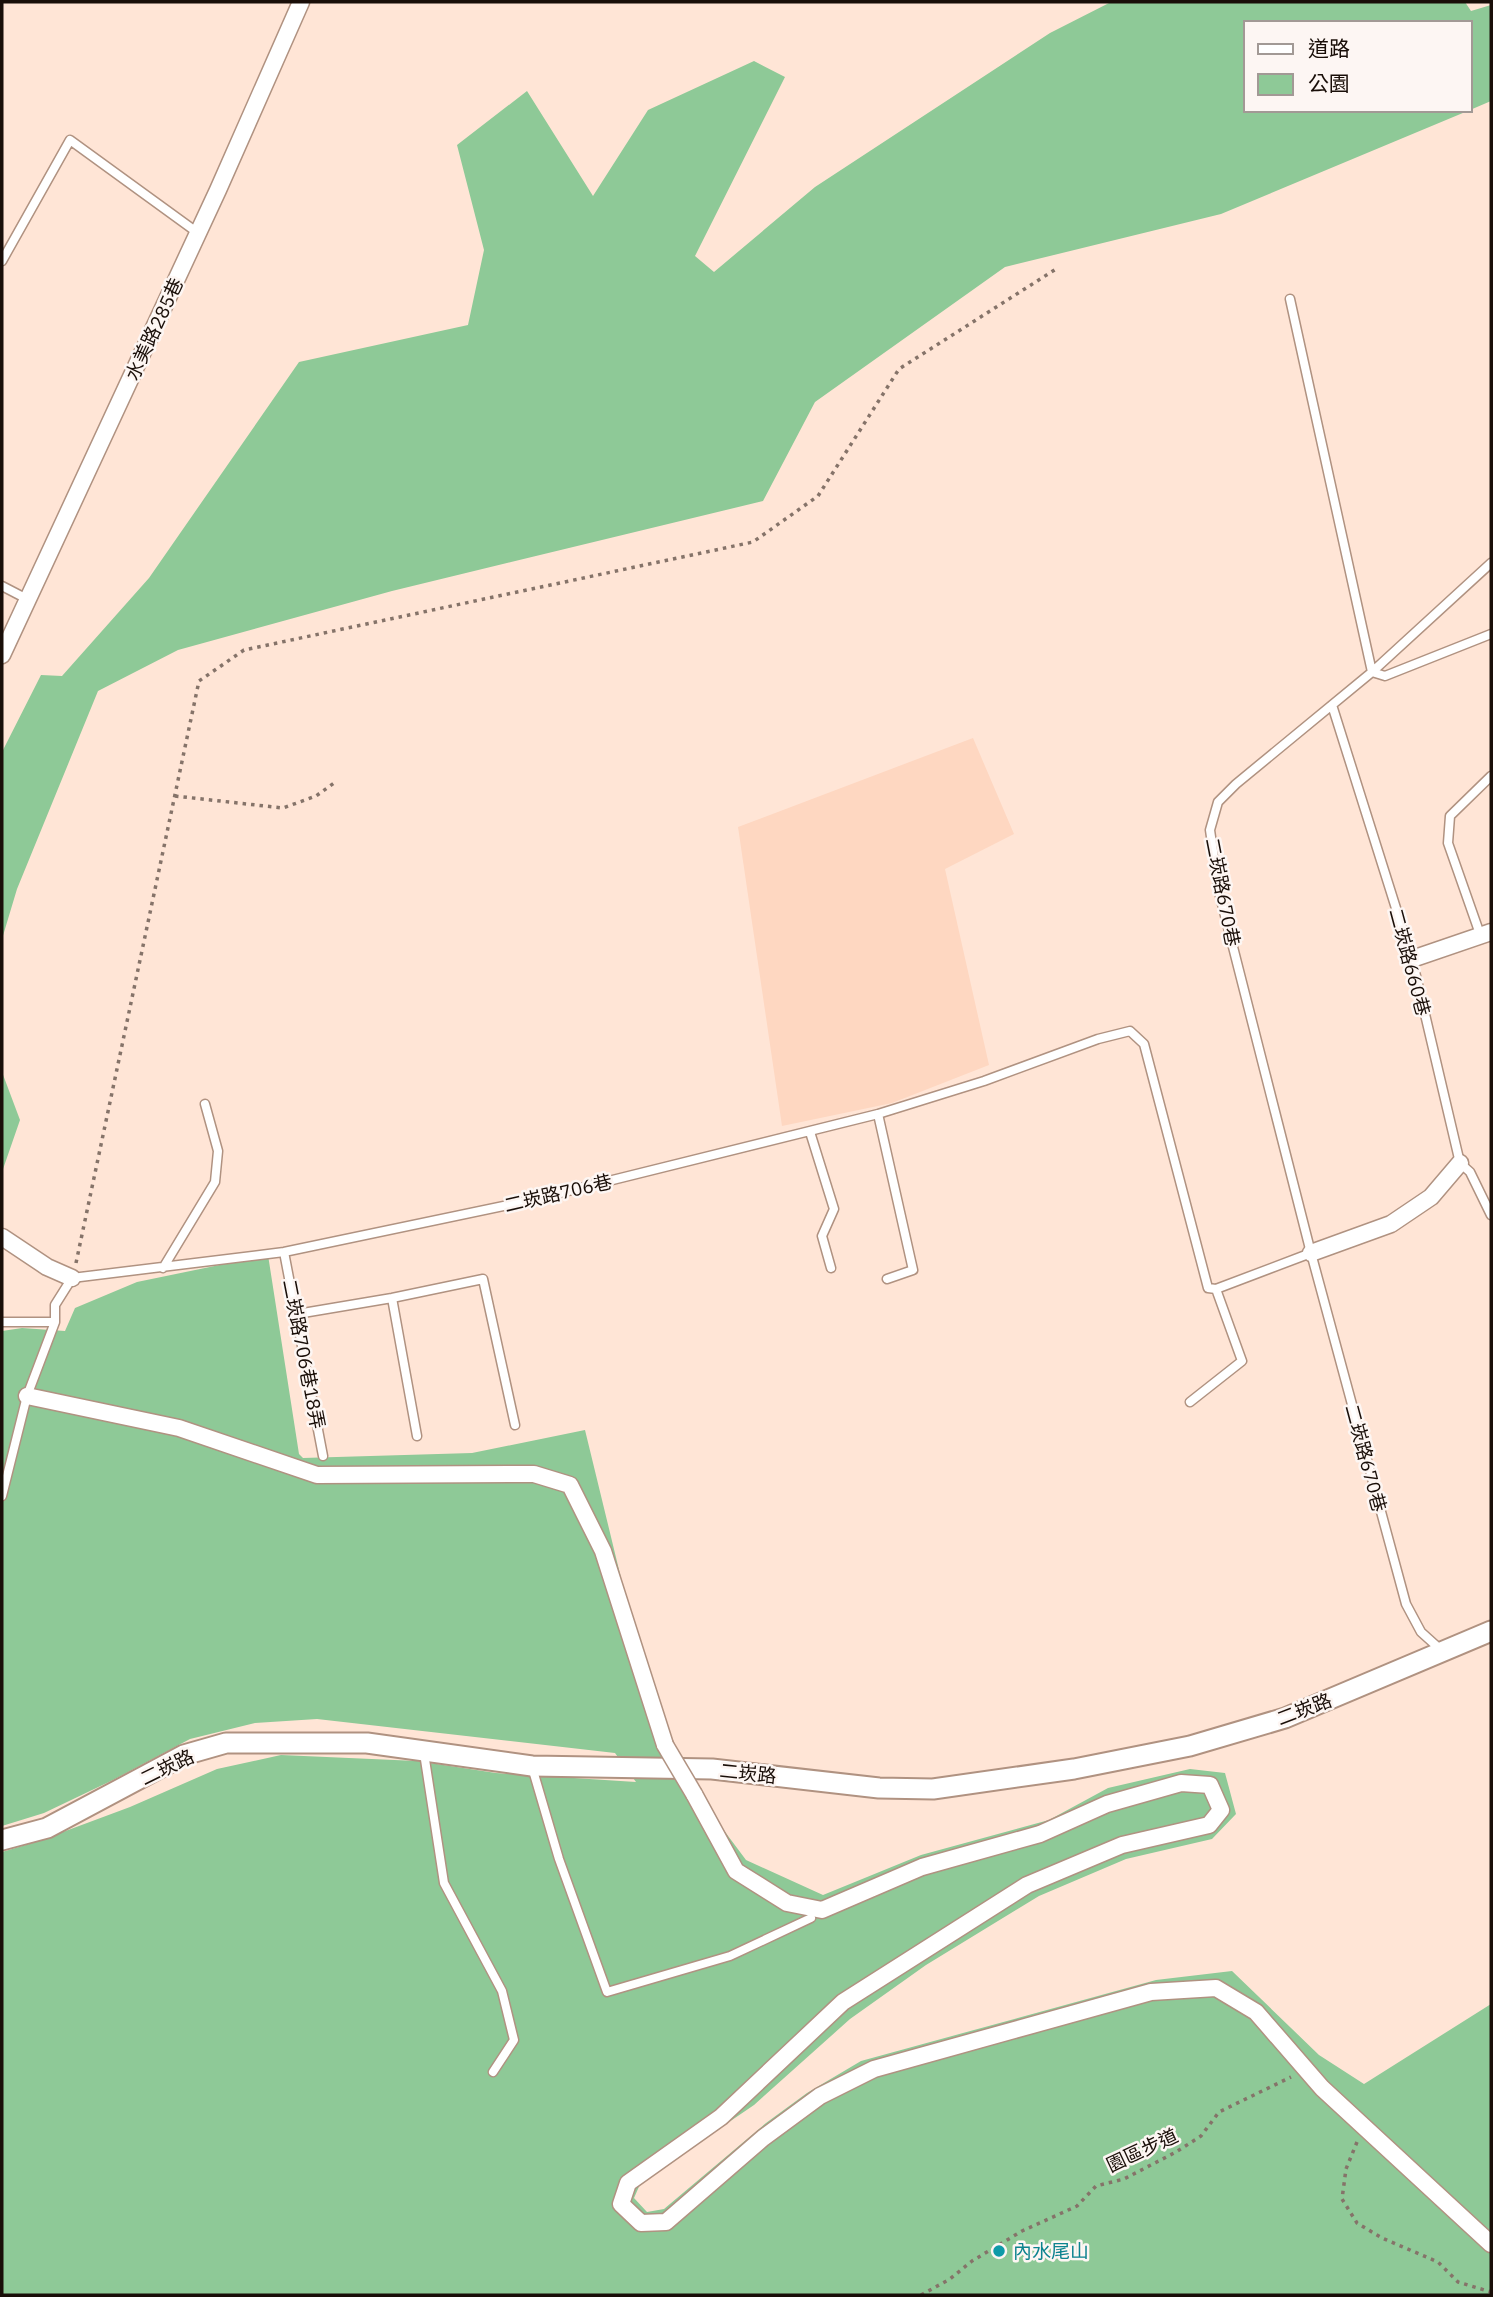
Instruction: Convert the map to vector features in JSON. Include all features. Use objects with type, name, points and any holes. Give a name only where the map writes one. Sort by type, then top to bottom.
[{"type":"street","name":"水美路285巷","points":[[2,655],[198,233],[301,2]]},
{"type":"street","points":[[1412,958],[1486,934]]},
{"type":"street","points":[[1311,1253],[1391,1224],[1431,1196],[1460,1163]]},
{"type":"street","points":[[2,1237],[47,1267],[72,1278]]},
{"type":"street","points":[[27,1396],[179,1428],[317,1475],[534,1474],[570,1485],[603,1551],[665,1745],[736,1871],[787,1903],[822,1910],[922,1867],[1040,1834],[1107,1804],[1181,1783],[1210,1785],[1222,1810],[1209,1825],[1122,1845],[1027,1885],[843,2002],[722,2117],[628,2183],[621,2204],[641,2223],[666,2221],[763,2138],[820,2096],[874,2069],[1151,1992],[1216,1988],[1256,2012],[1322,2088],[1491,2244]]},
{"type":"street","name":"二崁路","points":[[2,1840],[47,1828],[184,1755],[226,1743],[367,1743],[532,1766],[712,1769],[878,1788],[933,1789],[1074,1769],[1190,1746],[1285,1718],[1491,1632]]},
{"type":"lane","points":[[2,261],[70,139],[198,233]]},
{"type":"lane","points":[[1290,299],[1372,671],[1384,676],[1491,634]]},
{"type":"lane","name":"二崁路670巷","points":[[1443,1652],[1421,1632],[1406,1604],[1311,1253],[1219,892],[1210,830],[1218,802],[1236,783],[1372,671],[1491,563]]},
{"type":"lane","points":[[2,586],[29,600]]},
{"type":"lane","name":"二崁路660巷","points":[[1332,705],[1412,958],[1460,1163],[1469,1171],[1491,1215]]},
{"type":"lane","points":[[1486,934],[1448,844],[1450,816],[1491,776]]},
{"type":"lane","name":"二崁路706巷","points":[[72,1278],[284,1252],[532,1200],[878,1114],[984,1081],[1098,1039],[1130,1031],[1144,1044],[1208,1288],[1216,1289]]},
{"type":"lane","points":[[163,1268],[215,1182],[218,1151],[205,1104]]},
{"type":"lane","points":[[878,1114],[913,1270],[887,1279]]},
{"type":"lane","points":[[810,1132],[834,1209],[822,1236],[831,1268]]},
{"type":"lane","name":"二崁路706巷18弄","points":[[284,1252],[323,1456]]},
{"type":"lane","points":[[1190,1402],[1242,1362],[1216,1289],[1311,1253]]},
{"type":"lane","points":[[2,1496],[27,1396],[55,1322],[55,1305],[72,1278]]},
{"type":"lane","points":[[297,1314],[482,1279],[515,1425]]},
{"type":"lane","points":[[391,1298],[417,1436]]},
{"type":"lane","points":[[2,1322],[55,1322]]},
{"type":"lane","points":[[424,1750],[444,1883],[502,1991],[514,2040],[493,2072]]},
{"type":"lane","points":[[532,1766],[559,1859],[607,1992],[730,1956],[811,1918]]},
{"type":"path","points":[[72,1278],[199,681],[244,650],[753,542],[818,496],[899,369],[1056,269]]},
{"type":"path","points":[[175,796],[283,808],[316,796],[334,783]]},
{"type":"path","name":"園區步道","points":[[921,2295],[1022,2231],[1076,2206],[1096,2186],[1124,2179],[1176,2152],[1201,2136],[1219,2112],[1292,2076]]},
{"type":"path","points":[[1352,2116],[1358,2144],[1346,2169],[1342,2199],[1357,2223],[1408,2251],[1438,2262],[1458,2282],[1491,2292]]},
{"type":"shaded area","points":[[973,738],[1014,834],[945,869],[989,1065],[892,1103],[782,1126],[738,827]]},
{"type":"green space","points":[[1111,2],[1465,2],[1471,11],[1491,5],[1491,101],[1472,109],[1472,21],[1244,21],[1244,112],[1465,112],[1221,214],[1005,267],[815,402],[763,501],[392,591],[178,650],[98,691],[17,889],[2,939],[2,752],[41,675],[62,676],[149,578],[299,362],[468,325],[484,250],[457,145],[527,91],[593,196],[648,110],[754,61],[785,77],[695,256],[714,272],[815,187],[1050,33]]},
{"type":"green space","points":[[2,1072],[20,1120],[2,1172]]},
{"type":"green space","points":[[268,1255],[299,1454],[303,1458],[472,1453],[585,1430],[621,1578],[677,1755],[699,1797],[746,1860],[823,1895],[921,1855],[1049,1820],[1108,1788],[1190,1769],[1225,1773],[1236,1814],[1212,1839],[1126,1859],[1039,1896],[926,1965],[850,2019],[754,2105],[641,2182],[634,2198],[647,2212],[664,2209],[766,2123],[807,2093],[861,2061],[1156,1980],[1232,1971],[1319,2055],[1364,2084],[1491,2004],[1491,2295],[2,2295],[2,1852],[130,1807],[217,1769],[281,1755],[417,1761],[496,1773],[636,1782],[615,1753],[317,1719],[255,1723],[190,1739],[44,1813],[2,1826],[2,1331],[22,1328],[65,1331],[75,1308],[137,1282]]},
{"type":"place","name":"內水尾山","points":[[999,2251]]}]
